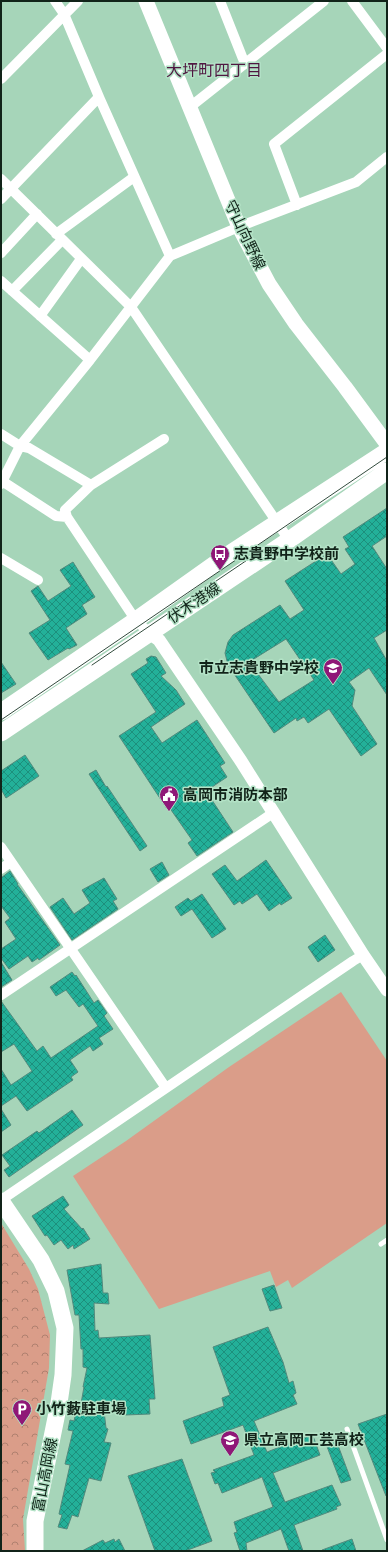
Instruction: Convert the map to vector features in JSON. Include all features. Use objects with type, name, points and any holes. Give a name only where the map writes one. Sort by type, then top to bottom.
[{"type":"main road","name":"守山向野線","points":[[146,1],[240,227],[269,284],[296,324],[387,444]]},
{"type":"main road","name":"伏木港線","points":[[1,712],[136,620],[229,554],[387,451]]},
{"type":"main road","name":"伏木港線","points":[[1,733],[289,540],[387,471]]},
{"type":"main road","name":"富山高岡線","points":[[1,1201],[41,1260],[56,1291],[65,1328],[63,1375],[59,1402],[35,1521],[36,1551]]},
{"type":"street","points":[[55,1],[64,14],[134,177],[170,256]]},
{"type":"street","points":[[2,75],[78,1]]},
{"type":"street","points":[[220,1],[245,64]]},
{"type":"street","points":[[307,1],[313,10]]},
{"type":"street","points":[[190,107],[324,1]]},
{"type":"street","points":[[352,1],[387,48]]},
{"type":"street","points":[[297,205],[274,144],[387,54]]},
{"type":"street","points":[[1,198],[99,97]]},
{"type":"street","points":[[67,517],[56,516],[2,482],[20,446],[90,360],[170,256],[356,182],[387,157]]},
{"type":"street","points":[[12,291],[59,237],[134,177]]},
{"type":"street","points":[[1,179],[38,214],[80,259],[131,307],[289,540]]},
{"type":"street","points":[[1,253],[38,214]]},
{"type":"street","points":[[40,316],[80,259]]},
{"type":"street","points":[[1,281],[90,360]]},
{"type":"street","points":[[1,434],[20,446],[29,448],[91,485]]},
{"type":"street","points":[[164,439],[91,485],[65,510],[67,517],[136,620],[149,633],[159,640],[202,702],[241,761],[272,813],[363,955],[387,990]]},
{"type":"street","points":[[1,558],[38,580]]},
{"type":"street","points":[[1,995],[272,813]]},
{"type":"street","points":[[1,847],[166,1088]]},
{"type":"street","points":[[1,869],[11,862]]},
{"type":"street","points":[[1,1201],[363,955]]},
{"type":"lane","points":[[381,1244],[387,1240]]},
{"type":"lane","points":[[347,1429],[387,1540]]},
{"type":"green space","points":[[341,992],[387,1061],[387,1223],[292,1288],[288,1280],[276,1287],[270,1271],[159,1309],[73,1176],[126,1141],[229,1067]]},
{"type":"green space","points":[[1,1223],[29,1269],[38,1289],[50,1335],[49,1368],[23,1519],[25,1551],[1,1551]]},
{"type":"building","points":[[387,508],[387,536],[372,546],[387,569],[387,630],[374,638],[387,661],[387,695],[369,668],[349,682],[355,690],[352,706],[377,744],[361,756],[329,709],[308,723],[304,717],[297,721],[296,718],[274,733],[228,665],[225,653],[228,642],[233,635],[280,605],[290,619],[304,610],[285,581],[327,554],[341,574],[355,564],[345,549],[349,547],[343,537]],"holes":[[[286,639],[314,680],[279,702],[249,662]]]},
{"type":"building","points":[[73,562],[95,597],[82,605],[87,614],[66,628],[77,645],[69,649],[68,648],[48,660],[29,633],[50,620],[31,591],[38,586],[48,601],[71,586],[60,570]]},
{"type":"building","points":[[151,656],[156,657],[166,673],[161,676],[176,690],[185,704],[151,727],[162,743],[197,720],[225,763],[220,766],[227,777],[206,791],[233,832],[197,856],[188,843],[192,840],[169,807],[167,809],[119,736],[156,712],[131,674],[148,663],[146,659]]},
{"type":"building","points":[[1,662],[16,684],[1,693]]},
{"type":"building","points":[[25,755],[39,776],[6,798],[1,789],[1,771]]},
{"type":"building","points":[[96,770],[147,846],[140,851],[89,774]]},
{"type":"building","points":[[266,860],[292,898],[281,905],[280,903],[269,911],[257,894],[242,904],[240,901],[234,905],[212,874],[225,865],[237,881]]},
{"type":"building","points":[[162,862],[169,875],[158,882],[150,869]]},
{"type":"building","points":[[10,871],[17,884],[60,945],[39,960],[38,958],[32,962],[28,956],[9,969],[1,958],[1,949],[16,939],[5,922],[10,918],[1,906],[1,878]]},
{"type":"building","points":[[104,878],[117,899],[113,901],[118,909],[72,940],[50,907],[63,898],[74,914],[90,903],[82,890]]},
{"type":"building","points":[[202,894],[226,929],[212,938],[192,909],[181,916],[175,907],[188,898],[191,901]]},
{"type":"building","points":[[325,935],[335,950],[318,962],[308,947]]},
{"type":"building","points":[[1,962],[12,980],[1,987]]},
{"type":"building","points":[[72,972],[75,976],[76,975],[94,1003],[98,1000],[107,1013],[104,1016],[113,1029],[99,1038],[103,1044],[93,1051],[90,1046],[70,1060],[78,1072],[71,1077],[73,1080],[27,1111],[16,1096],[1,1106],[1,1069],[11,1085],[32,1071],[14,1044],[1,1052],[1,1001],[37,1051],[43,1046],[51,1058],[98,1026],[83,1004],[79,1007],[66,990],[56,996],[50,987]]},
{"type":"building","points":[[1,1109],[11,1125],[1,1132]]},
{"type":"building","points":[[72,1110],[83,1125],[9,1177],[4,1170],[10,1166],[2,1155],[37,1131],[39,1133]]},
{"type":"building","points":[[63,1196],[69,1205],[64,1209],[82,1229],[83,1228],[90,1239],[74,1249],[73,1245],[68,1249],[61,1240],[54,1245],[47,1235],[45,1236],[32,1216]]},
{"type":"building","points":[[101,1264],[103,1293],[108,1293],[109,1304],[94,1303],[95,1331],[98,1330],[99,1338],[150,1335],[155,1399],[149,1399],[150,1414],[125,1415],[124,1401],[103,1402],[106,1428],[108,1429],[104,1442],[111,1443],[101,1481],[89,1478],[78,1517],[72,1515],[67,1529],[58,1527],[62,1515],[59,1514],[70,1465],[65,1464],[73,1431],[68,1430],[70,1420],[74,1421],[77,1408],[80,1409],[87,1368],[83,1367],[83,1349],[81,1349],[79,1315],[75,1315],[67,1270]]},
{"type":"building","points":[[274,1285],[282,1308],[270,1311],[262,1289]]},
{"type":"building","points":[[268,1327],[283,1362],[289,1383],[293,1381],[296,1393],[293,1395],[297,1404],[254,1421],[267,1452],[311,1435],[311,1437],[313,1436],[320,1455],[273,1473],[285,1502],[332,1485],[341,1505],[336,1507],[337,1509],[294,1525],[303,1551],[289,1551],[281,1529],[246,1543],[247,1551],[240,1551],[234,1533],[237,1532],[234,1522],[273,1507],[262,1477],[222,1493],[218,1483],[215,1484],[211,1473],[215,1472],[213,1470],[254,1455],[243,1425],[191,1444],[183,1421],[224,1406],[222,1398],[230,1395],[213,1347]]},
{"type":"building","points":[[387,1414],[387,1496],[386,1496],[358,1424]]},
{"type":"building","points":[[336,1440],[351,1480],[341,1483],[326,1444]]},
{"type":"building","points":[[182,1459],[212,1541],[185,1551],[155,1551],[128,1476]]},
{"type":"building","points":[[114,1539],[115,1542],[119,1539],[125,1551],[82,1551],[103,1540],[105,1543]]},
{"type":"building","points":[[352,1539],[356,1551],[322,1551],[322,1550]]},
{"type":"tram line","points":[[1,720],[387,457]]},
{"type":"tram line","points":[[92,665],[259,552]]},
{"type":"place","name":"志貴野中学校前","points":[[220,571]]},
{"type":"place","name":"市立志貴野中学校","points":[[333,685]]},
{"type":"place","name":"高岡市消防本部","points":[[169,812]]},
{"type":"place","name":"小竹藪駐車場","points":[[22,1426]]},
{"type":"place","name":"県立高岡工芸高校","points":[[230,1457]]},
{"type":"district","name":"大坪町四丁目","points":[[214,70]]}]
